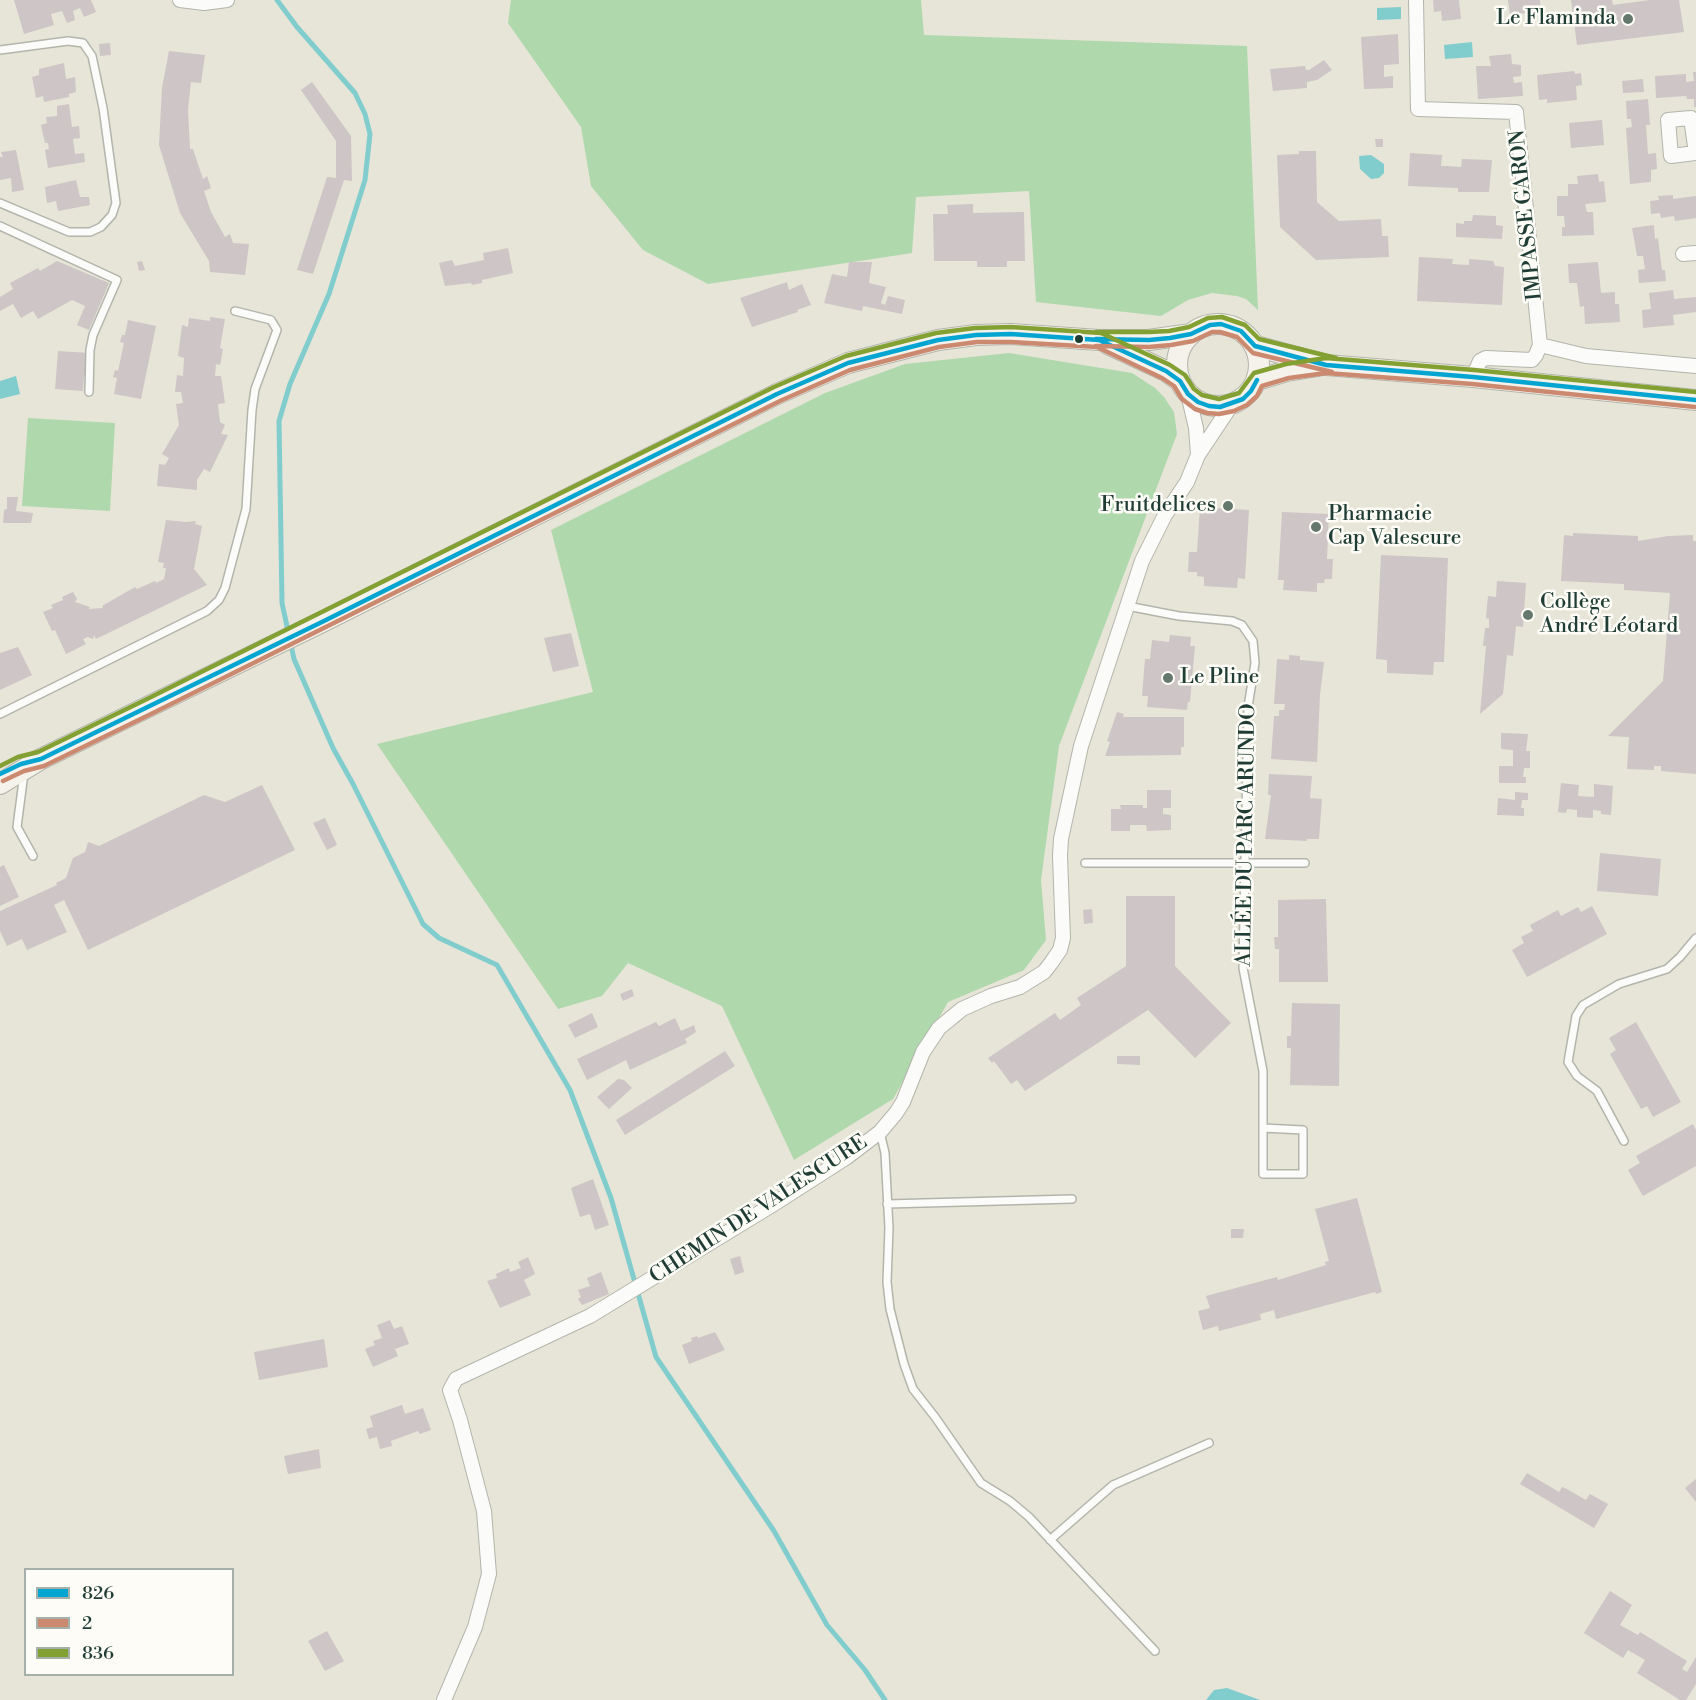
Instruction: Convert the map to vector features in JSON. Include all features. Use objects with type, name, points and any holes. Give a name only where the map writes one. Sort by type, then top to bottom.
[{"type":"main road","points":[[0,784],[33,764],[777,394],[848,363],[938,340],[976,335],[1011,334],[1099,340],[1149,340],[1191,334],[1210,325],[1231,326],[1241,330],[1255,346],[1260,369],[1251,391],[1243,399],[1220,407],[1209,406],[1198,402],[1184,387],[1155,366],[1099,340]]},
{"type":"main road","points":[[1184,387],[1177,360],[1184,342],[1191,334]]},
{"type":"main road","points":[[1255,346],[1326,365],[1696,399]]},
{"type":"main road","points":[[1257,380],[1287,370],[1326,365]]},
{"type":"main road","points":[[0,774],[21,764],[33,764]]},
{"type":"street","points":[[180,0],[204,3],[227,0]]},
{"type":"street","name":"IMPASSE GARON","points":[[1416,0],[1418,109],[1516,112],[1540,345]]},
{"type":"street","points":[[1473,377],[1480,361],[1486,358],[1532,360],[1540,345],[1586,356],[1696,366]]},
{"type":"street","name":"CHEMIN DE VALESCURE","points":[[1184,387],[1196,428],[1198,455]]},
{"type":"street","name":"CHEMIN DE VALESCURE","points":[[444,1700],[475,1627],[489,1574],[484,1511],[450,1390],[456,1379],[590,1316],[769,1208],[847,1157],[880,1132],[903,1102],[923,1052],[939,1028],[972,1003],[1020,987],[1044,972],[1060,950],[1063,927],[1060,856],[1064,819],[1081,746],[1127,606],[1142,561],[1165,515],[1187,482],[1198,455],[1232,404]]},
{"type":"lane","points":[[0,50],[68,40],[83,43],[92,56],[103,108],[116,202],[112,215],[100,227],[90,232],[69,232],[0,203]]},
{"type":"lane","points":[[0,226],[117,280],[93,335],[90,350],[89,392]]},
{"type":"lane","points":[[0,714],[207,611],[219,600],[225,588],[246,509],[255,389],[277,330],[271,320],[235,311]]},
{"type":"lane","name":"ALLÉE DU PARC ARUNDO","points":[[1127,606],[1179,616],[1232,621],[1242,625],[1253,641],[1254,663],[1248,707],[1243,968],[1263,1071],[1263,1128],[1263,1174],[1303,1174],[1303,1130],[1263,1128]]},
{"type":"lane","points":[[33,764],[17,827],[33,856]]},
{"type":"lane","points":[[1085,863],[1305,863]]},
{"type":"lane","points":[[1624,1141],[1598,1091],[1576,1076],[1569,1062],[1576,1016],[1583,1005],[1619,984],[1667,969],[1696,938]]},
{"type":"lane","points":[[880,1132],[885,1153],[889,1228],[887,1282],[890,1309],[904,1364],[914,1389],[981,1483],[1010,1501],[1155,1651]]},
{"type":"lane","points":[[887,1204],[1072,1199]]},
{"type":"lane","points":[[1050,1540],[1113,1485],[1209,1443]]},
{"type":"green space","points":[[511,0],[921,0],[924,35],[1247,46],[1258,310],[1246,299],[1212,293],[1188,300],[1161,316],[1036,302],[1029,191],[916,197],[912,253],[708,284],[643,250],[591,186],[581,127],[508,23]]},
{"type":"green space","points":[[1009,353],[1132,373],[1164,397],[1174,412],[1177,434],[1059,746],[1041,880],[1046,940],[1024,970],[948,1002],[893,1099],[794,1160],[722,1006],[628,963],[602,996],[558,1009],[377,744],[593,692],[551,530],[825,393],[905,364]]},
{"type":"green space","points":[[28,418],[115,423],[110,511],[22,506]]},
{"type":"water","points":[[1401,7],[1401,19],[1377,20],[1377,8]]},
{"type":"water","points":[[1472,42],[1473,57],[1445,59],[1444,45]]},
{"type":"water","points":[[1371,155],[1384,164],[1384,173],[1379,178],[1371,179],[1360,169],[1359,156]]},
{"type":"water","points":[[16,376],[20,394],[0,399],[0,381]]},
{"type":"water","points":[[1227,1688],[1260,1700],[1206,1700],[1214,1690]]},
{"type":"building","points":[[14,0],[91,0],[96,12],[84,17],[80,8],[73,11],[75,20],[67,23],[62,11],[51,14],[54,25],[24,34]]},
{"type":"building","points":[[1433,0],[1459,0],[1461,19],[1442,21],[1441,11],[1434,12]]},
{"type":"building","points":[[1508,0],[1540,0],[1541,11],[1510,15]]},
{"type":"building","name":"Le Flaminda","points":[[1571,0],[1612,0],[1613,5],[1650,0],[1679,0],[1684,32],[1577,45]]},
{"type":"building","points":[[1398,34],[1399,64],[1384,65],[1384,77],[1393,76],[1393,88],[1364,89],[1361,37]]},
{"type":"building","points":[[110,43],[111,55],[100,56],[99,44]]},
{"type":"building","points":[[169,51],[205,55],[201,83],[191,82],[188,109],[190,149],[193,149],[203,179],[207,176],[211,188],[204,191],[211,212],[225,237],[230,234],[233,243],[249,244],[245,275],[210,272],[209,261],[180,213],[159,145],[162,88]]},
{"type":"building","points":[[1511,54],[1512,64],[1521,65],[1521,76],[1513,77],[1514,83],[1522,82],[1523,96],[1478,99],[1476,66],[1491,66],[1489,56]]},
{"type":"building","points":[[1324,60],[1332,70],[1317,80],[1307,82],[1307,88],[1273,91],[1270,69],[1305,66],[1306,70],[1309,70]]},
{"type":"building","points":[[64,63],[66,79],[75,77],[76,92],[69,94],[69,97],[44,102],[43,96],[36,98],[32,77],[39,75],[39,69]]},
{"type":"building","points":[[1574,71],[1575,74],[1581,73],[1582,85],[1576,86],[1577,100],[1547,103],[1547,99],[1539,100],[1537,75]]},
{"type":"building","points":[[1693,72],[1696,72],[1696,107],[1694,107],[1694,99],[1687,99],[1686,96],[1656,98],[1655,76],[1686,74],[1686,82],[1694,81]]},
{"type":"building","points":[[1643,79],[1644,92],[1623,93],[1622,81]]},
{"type":"building","points":[[312,82],[351,136],[352,181],[344,180],[313,274],[297,270],[327,177],[336,178],[336,141],[301,90]]},
{"type":"building","points":[[1648,99],[1650,125],[1646,125],[1648,154],[1656,153],[1657,169],[1651,170],[1651,182],[1630,184],[1626,128],[1632,127],[1631,119],[1627,119],[1626,101]]},
{"type":"building","points":[[69,104],[72,127],[79,126],[80,138],[73,139],[75,154],[84,153],[85,162],[48,168],[45,150],[49,149],[48,143],[45,143],[41,125],[47,123],[46,117],[57,116],[57,106]]},
{"type":"building","points":[[1602,120],[1604,145],[1571,148],[1569,123]]},
{"type":"building","points":[[1375,139],[1383,139],[1383,147],[1376,147]]},
{"type":"building","points":[[16,150],[24,190],[12,192],[11,178],[0,180],[0,157],[3,157],[1,152]]},
{"type":"building","points":[[1299,151],[1316,151],[1317,202],[1339,221],[1381,219],[1382,236],[1388,236],[1389,257],[1316,260],[1280,227],[1277,155],[1299,154]]},
{"type":"building","points":[[1410,153],[1442,155],[1441,166],[1461,167],[1462,159],[1492,160],[1489,192],[1458,192],[1458,188],[1408,186]]},
{"type":"building","points":[[1598,174],[1599,182],[1604,181],[1606,202],[1585,204],[1587,212],[1593,212],[1594,235],[1562,236],[1562,227],[1565,227],[1564,216],[1557,216],[1557,196],[1568,196],[1568,184],[1578,184],[1577,176]]},
{"type":"building","points":[[76,180],[80,197],[89,197],[90,205],[58,211],[56,201],[47,203],[45,187]]},
{"type":"building","points":[[1673,195],[1673,199],[1696,196],[1696,218],[1675,221],[1674,216],[1661,218],[1660,213],[1651,214],[1650,201],[1659,200],[1658,196]]},
{"type":"building","points":[[973,204],[973,213],[1024,212],[1025,261],[1007,261],[1007,267],[977,267],[977,261],[934,261],[933,214],[948,214],[947,205]]},
{"type":"building","points":[[1473,215],[1496,216],[1496,225],[1503,226],[1502,239],[1456,237],[1456,223],[1464,224],[1464,221],[1472,221]]},
{"type":"building","points":[[1654,225],[1655,239],[1658,238],[1662,270],[1665,270],[1666,281],[1639,283],[1638,270],[1645,269],[1643,256],[1637,256],[1632,228]]},
{"type":"building","points":[[508,248],[513,273],[482,280],[482,283],[472,285],[471,283],[445,286],[439,263],[452,260],[455,266],[484,260],[483,253]]},
{"type":"building","points":[[1419,257],[1453,259],[1452,264],[1469,265],[1469,259],[1493,261],[1495,266],[1504,267],[1502,305],[1417,301]]},
{"type":"building","points":[[57,261],[109,283],[89,330],[77,325],[85,306],[72,300],[38,319],[33,311],[21,318],[13,304],[0,311],[0,297],[13,289],[10,283],[38,268],[40,271]]},
{"type":"building","points":[[142,261],[145,270],[139,271],[137,262]]},
{"type":"building","points":[[849,262],[872,262],[869,283],[886,287],[881,303],[885,305],[888,296],[905,300],[902,314],[863,306],[862,311],[824,303],[832,274],[847,277]]},
{"type":"building","points":[[1598,262],[1601,293],[1615,292],[1615,304],[1619,304],[1620,322],[1585,324],[1584,306],[1580,307],[1577,283],[1569,283],[1568,264]]},
{"type":"building","points":[[787,282],[789,290],[802,284],[811,305],[797,310],[798,312],[752,327],[740,298]]},
{"type":"building","points":[[1673,290],[1674,299],[1696,297],[1696,312],[1673,315],[1674,325],[1643,328],[1642,310],[1651,309],[1649,293]]},
{"type":"building","points":[[210,317],[225,319],[220,348],[223,349],[220,365],[216,364],[215,376],[221,376],[225,403],[218,404],[220,422],[225,425],[221,434],[228,435],[210,472],[204,469],[197,480],[197,490],[157,486],[159,464],[165,465],[169,458],[162,454],[179,425],[176,404],[183,403],[181,392],[175,392],[177,375],[183,376],[184,358],[178,356],[182,325],[188,327],[189,318],[210,321]]},
{"type":"building","points":[[128,320],[156,326],[141,399],[114,394],[117,378],[113,377],[115,370],[118,371],[124,343],[120,342],[122,335],[125,335]]},
{"type":"building","points":[[58,351],[90,353],[88,376],[84,376],[83,391],[55,389]]},
{"type":"building","points":[[7,497],[18,497],[16,511],[33,513],[31,523],[3,523],[4,510],[7,509]]},
{"type":"building","points":[[1200,507],[1249,510],[1245,579],[1238,578],[1237,588],[1204,586],[1204,577],[1197,576],[1197,572],[1188,572],[1189,552],[1197,552]]},
{"type":"building","points":[[1282,512],[1329,514],[1327,559],[1333,559],[1332,579],[1325,579],[1324,583],[1317,583],[1317,592],[1283,590],[1284,580],[1278,580]]},
{"type":"building","points":[[166,520],[196,521],[195,524],[202,526],[194,569],[207,585],[96,639],[94,635],[93,639],[88,637],[83,639],[86,644],[66,654],[55,630],[52,631],[43,612],[53,608],[51,605],[63,600],[62,597],[73,592],[77,599],[75,602],[90,607],[89,609],[103,608],[102,606],[135,587],[137,589],[164,579],[166,568],[163,568],[164,563],[158,562]]},
{"type":"building","points":[[1573,533],[1638,536],[1638,541],[1693,535],[1693,541],[1696,541],[1696,774],[1661,771],[1661,766],[1654,766],[1654,770],[1627,769],[1629,737],[1608,736],[1663,681],[1670,593],[1624,590],[1624,584],[1561,581],[1564,535],[1573,536]]},
{"type":"building","points":[[1381,555],[1448,558],[1444,662],[1434,662],[1433,675],[1387,673],[1387,660],[1376,659]]},
{"type":"building","points":[[1497,581],[1526,583],[1523,627],[1516,626],[1513,656],[1507,655],[1503,694],[1480,714],[1486,646],[1483,646],[1485,628],[1489,628],[1489,619],[1486,618],[1488,596],[1496,597]]},
{"type":"building","points":[[571,633],[579,666],[553,672],[544,638]]},
{"type":"building","name":"Le Pline","points":[[1170,635],[1191,637],[1190,646],[1195,646],[1190,702],[1188,702],[1187,710],[1147,707],[1148,696],[1142,696],[1145,659],[1150,659],[1152,640],[1169,642]]},
{"type":"building","points":[[18,647],[32,675],[0,690],[0,653]]},
{"type":"building","points":[[1289,655],[1300,656],[1300,660],[1324,662],[1317,762],[1271,759],[1274,716],[1279,716],[1279,710],[1284,710],[1285,704],[1274,704],[1277,659],[1289,660]]},
{"type":"building","points":[[1117,712],[1124,714],[1123,717],[1184,717],[1184,747],[1181,747],[1181,755],[1105,756],[1110,742],[1107,741]]},
{"type":"building","points":[[1501,733],[1528,734],[1526,751],[1530,751],[1530,768],[1524,768],[1523,777],[1526,777],[1526,783],[1499,783],[1499,766],[1513,766],[1513,750],[1501,749]]},
{"type":"building","points":[[1269,774],[1312,776],[1310,798],[1322,799],[1319,839],[1307,839],[1307,841],[1265,839],[1271,795],[1268,795]]},
{"type":"building","points":[[1561,783],[1579,785],[1578,796],[1594,797],[1594,784],[1613,786],[1611,815],[1593,810],[1593,818],[1577,817],[1577,810],[1567,809],[1566,813],[1558,812]]},
{"type":"building","points":[[262,785],[295,850],[88,950],[64,900],[54,905],[67,932],[27,950],[22,939],[7,946],[0,931],[0,911],[57,885],[56,883],[66,878],[73,858],[85,852],[88,842],[99,846],[204,795],[225,802]]},
{"type":"building","points":[[1147,790],[1171,790],[1171,808],[1163,808],[1163,814],[1171,815],[1171,830],[1147,831],[1146,825],[1130,825],[1130,831],[1111,831],[1111,809],[1121,809],[1120,805],[1143,805],[1143,808],[1147,808]]},
{"type":"building","points":[[1515,792],[1528,793],[1528,800],[1522,800],[1521,808],[1524,808],[1524,816],[1497,815],[1498,798],[1515,800]]},
{"type":"building","points":[[325,818],[337,845],[327,850],[313,823]]},
{"type":"building","points":[[1600,853],[1661,859],[1658,896],[1597,891]]},
{"type":"building","points":[[4,865],[19,897],[0,906],[0,867]]},
{"type":"building","points":[[1126,896],[1175,896],[1175,966],[1231,1023],[1195,1058],[1148,1010],[1025,1091],[1017,1080],[1011,1084],[994,1061],[992,1063],[988,1058],[1055,1013],[1060,1020],[1081,1005],[1077,998],[1126,966]]},
{"type":"building","points":[[1326,899],[1328,982],[1279,982],[1279,949],[1275,949],[1274,937],[1278,937],[1278,900]]},
{"type":"building","points":[[1592,906],[1607,934],[1527,977],[1512,950],[1524,943],[1521,937],[1533,931],[1530,925],[1558,910],[1561,916],[1578,907],[1581,912]]},
{"type":"building","points":[[1092,909],[1093,923],[1084,924],[1083,910]]},
{"type":"building","points":[[632,989],[634,996],[623,1001],[620,994]]},
{"type":"building","points":[[1292,1003],[1340,1004],[1339,1086],[1290,1085],[1291,1048],[1287,1048],[1287,1036],[1291,1036]]},
{"type":"building","points":[[592,1013],[598,1027],[575,1038],[568,1025]]},
{"type":"building","points":[[675,1018],[681,1031],[694,1025],[696,1032],[685,1039],[687,1043],[630,1070],[626,1060],[587,1080],[577,1059],[656,1022],[659,1026]]},
{"type":"building","points":[[1636,1022],[1681,1102],[1653,1117],[1647,1106],[1641,1109],[1610,1054],[1616,1050],[1609,1038]]},
{"type":"building","points":[[725,1051],[735,1066],[625,1135],[616,1120]]},
{"type":"building","points":[[1117,1056],[1140,1056],[1140,1065],[1117,1064]]},
{"type":"building","points":[[618,1079],[624,1080],[632,1088],[609,1109],[597,1097]]},
{"type":"building","points":[[1693,1124],[1696,1130],[1696,1166],[1643,1196],[1628,1170],[1640,1163],[1636,1156]]},
{"type":"building","points":[[593,1179],[609,1225],[595,1230],[590,1214],[580,1217],[571,1188]]},
{"type":"building","points":[[1357,1198],[1382,1292],[1276,1319],[1274,1310],[1260,1314],[1261,1320],[1219,1331],[1218,1326],[1203,1330],[1198,1311],[1210,1308],[1206,1296],[1277,1277],[1278,1280],[1326,1265],[1325,1262],[1329,1261],[1315,1209]]},
{"type":"building","points":[[1231,1229],[1244,1229],[1243,1238],[1231,1238]]},
{"type":"building","points":[[740,1256],[744,1272],[735,1275],[730,1259]]},
{"type":"building","points":[[528,1257],[535,1274],[524,1280],[531,1295],[500,1308],[487,1281],[497,1278],[496,1274],[509,1268],[510,1272],[521,1268],[518,1262]]},
{"type":"building","points":[[601,1272],[609,1294],[582,1305],[578,1299],[581,1297],[578,1290],[590,1286],[587,1278]]},
{"type":"building","points":[[390,1320],[394,1329],[402,1326],[409,1344],[395,1349],[398,1356],[373,1367],[365,1349],[375,1345],[373,1341],[382,1338],[377,1325]]},
{"type":"building","points":[[715,1332],[725,1350],[689,1364],[682,1345],[692,1341],[691,1338]]},
{"type":"building","points":[[324,1339],[328,1367],[259,1380],[254,1352]]},
{"type":"building","points":[[402,1405],[405,1414],[423,1408],[431,1430],[420,1434],[418,1431],[391,1441],[392,1446],[380,1449],[377,1437],[369,1439],[366,1429],[373,1427],[370,1416]]},
{"type":"building","points":[[319,1449],[321,1468],[288,1474],[284,1456]]},
{"type":"building","points":[[1527,1473],[1559,1492],[1562,1487],[1586,1500],[1590,1494],[1608,1504],[1594,1528],[1520,1484]]},
{"type":"building","points":[[1696,1479],[1696,1502],[1685,1488]]},
{"type":"building","points":[[1610,1591],[1632,1605],[1620,1625],[1638,1635],[1640,1632],[1687,1661],[1682,1669],[1687,1672],[1696,1657],[1696,1684],[1686,1700],[1680,1700],[1637,1673],[1645,1660],[1628,1650],[1623,1658],[1584,1633]]},
{"type":"building","points":[[327,1631],[344,1661],[325,1671],[308,1641]]},
{"type":"waterway","points":[[277,0],[297,27],[355,93],[365,114],[370,134],[365,180],[329,294],[290,384],[279,421],[282,603],[294,659],[333,748],[423,924],[439,938],[497,965],[570,1090],[611,1198],[656,1357],[774,1531],[827,1625],[865,1670],[885,1700]]},
{"type":"transit line","name":"836","points":[[1096,332],[1169,331],[1189,327],[1208,318],[1222,317],[1245,325],[1259,339],[1336,358]]},
{"type":"transit line","name":"826","points":[[1096,339],[1170,338],[1191,334],[1210,325],[1221,324],[1241,331],[1255,346]]},
{"type":"transit line","name":"836","points":[[0,766],[18,757],[38,752],[145,700],[774,387],[846,356],[936,333],[975,328],[1011,327],[1101,333],[1170,365],[1185,375],[1194,389],[1202,395],[1219,399],[1239,393],[1254,373],[1286,364],[1326,358],[1696,392]]},
{"type":"transit line","name":"2","points":[[1096,346],[1171,345],[1193,341],[1212,332],[1220,332],[1237,337],[1253,353],[1332,372]]},
{"type":"transit line","name":"826","points":[[0,774],[21,764],[41,759],[324,621],[777,394],[848,363],[938,340],[976,335],[1011,334],[1099,340],[1166,371],[1180,381],[1188,394],[1198,402],[1209,406],[1220,407],[1243,399],[1257,380]]},
{"type":"transit line","name":"2","points":[[3,781],[24,771],[44,766],[151,714],[780,401],[850,370],[939,347],[977,342],[1097,347],[1162,378],[1174,386],[1182,399],[1195,409],[1219,414],[1247,405],[1257,396],[1262,386],[1289,378],[1326,373],[1472,384],[1695,407]]},
{"type":"transit line","name":"826","points":[[1255,346],[1326,365],[1473,377],[1696,400]]},
{"type":"place","name":"Le Flaminda","points":[[1628,19]]},
{"type":"place","name":"Fruitdelices","points":[[1228,506]]},
{"type":"place","name":"Pharmacie Cap Valescure","points":[[1316,527]]},
{"type":"place","name":"Collège André Léotard","points":[[1528,615]]},
{"type":"place","name":"Le Pline","points":[[1168,678]]}]
